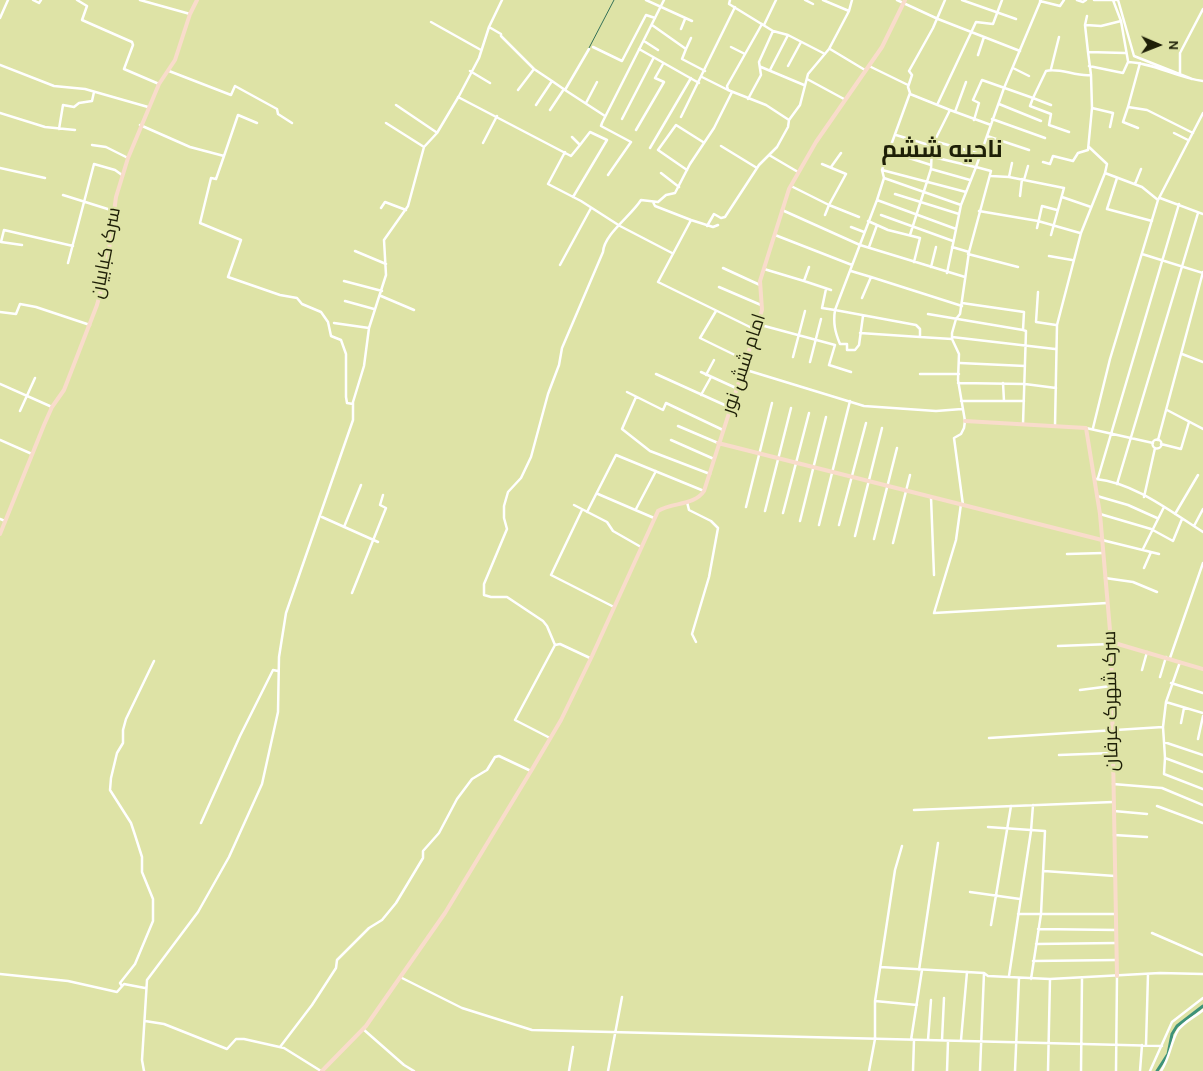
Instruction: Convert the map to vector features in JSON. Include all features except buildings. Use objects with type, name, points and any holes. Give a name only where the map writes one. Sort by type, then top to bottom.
[{"type":"street","points":[[0,18],[8,0]]},
{"type":"street","points":[[33,0],[39,3],[40,0]]},
{"type":"street","points":[[77,0],[87,6],[82,20],[132,42],[133,45],[124,69],[159,84]]},
{"type":"street","points":[[140,0],[190,14]]},
{"type":"street","name":"سرک کبابیان","points":[[0,534],[52,407],[64,390],[90,325],[106,272],[114,211],[122,175],[148,107],[159,84],[175,60],[190,14],[197,0]]},
{"type":"street","points":[[144,1071],[142,1060],[146,1021],[146,980],[198,912],[229,857],[262,784],[278,712],[278,671],[286,613],[313,530],[321,517],[353,420],[353,404],[364,366],[369,328],[374,309],[381,296],[386,275],[384,240],[406,210],[424,147],[436,133],[458,97],[482,50],[489,27],[502,0]]},
{"type":"street","points":[[646,0],[692,22]]},
{"type":"street","points":[[608,175],[631,142],[601,126],[604,116],[629,64],[644,41],[664,0]]},
{"type":"street","points":[[730,0],[729,4],[773,31],[788,35],[825,54]]},
{"type":"street","points":[[728,90],[727,86],[776,0]]},
{"type":"street","points":[[804,0],[813,4]]},
{"type":"street","points":[[823,0],[849,11]]},
{"type":"street","points":[[707,226],[714,214],[721,218],[725,217],[757,168],[769,155],[788,127],[789,120],[800,106],[805,93],[804,85],[807,79],[829,49],[849,11],[852,0]]},
{"type":"street","points":[[897,0],[904,1],[938,18],[1020,51]]},
{"type":"street","points":[[863,316],[859,346],[856,350],[847,350],[847,344],[840,344],[833,321],[835,310],[868,221],[878,200],[884,178],[882,170],[910,94],[908,85],[912,77],[910,70],[938,18],[944,0]]},
{"type":"street","points":[[962,0],[1016,19]]},
{"type":"street","points":[[938,103],[977,20],[993,24],[1002,0]]},
{"type":"street","points":[[947,273],[961,205],[1004,88],[1040,1],[1060,6],[1064,0]]},
{"type":"street","points":[[1077,0],[1083,2],[1086,0]]},
{"type":"street","points":[[1094,0],[1118,0],[1134,56],[1140,61],[1196,80]]},
{"type":"street","points":[[1089,66],[1123,73],[1128,62],[1121,21],[1113,0]]},
{"type":"street","name":"امام شش نور","points":[[704,490],[729,407],[756,330],[762,305],[761,285],[764,269],[781,210],[798,172],[844,99],[882,47],[904,1]]},
{"type":"street","points":[[681,117],[735,7]]},
{"type":"street","points":[[1203,9],[1180,53],[1180,75],[1185,80],[1203,81]]},
{"type":"street","points":[[593,47],[622,61],[646,15],[656,18]]},
{"type":"street","points":[[1087,16],[1085,25],[1091,75],[1092,108],[1089,148]]},
{"type":"street","points":[[681,29],[685,18]]},
{"type":"street","points":[[1085,25],[1101,26],[1121,21]]},
{"type":"street","points":[[431,22],[482,50]]},
{"type":"street","points":[[652,25],[686,49]]},
{"type":"street","points":[[489,27],[501,34],[518,55],[534,69],[604,116]]},
{"type":"street","points":[[748,99],[761,75],[759,62],[773,31]]},
{"type":"street","points":[[770,70],[788,35]]},
{"type":"street","points":[[978,55],[984,37]]},
{"type":"street","points":[[1052,69],[1059,37]]},
{"type":"street","points":[[692,38],[682,59],[705,70]]},
{"type":"street","points":[[644,41],[658,50]]},
{"type":"street","points":[[788,66],[801,42]]},
{"type":"street","points":[[730,47],[745,54]]},
{"type":"street","points":[[550,110],[565,90],[589,49]]},
{"type":"street","points":[[639,49],[653,59],[699,83]]},
{"type":"street","points":[[829,49],[865,70]]},
{"type":"street","points":[[1088,52],[1125,53]]},
{"type":"street","points":[[622,119],[653,59]]},
{"type":"street","points":[[1128,62],[1140,61]]},
{"type":"street","points":[[1138,128],[1123,122],[1140,61]]},
{"type":"street","points":[[636,130],[664,82],[655,78],[663,64]]},
{"type":"street","points":[[0,65],[54,86],[94,92],[148,107]]},
{"type":"street","points":[[868,65],[871,69],[908,85]]},
{"type":"street","points":[[761,67],[804,85]]},
{"type":"street","points":[[1013,68],[1029,76]]},
{"type":"street","points":[[518,90],[534,69]]},
{"type":"street","points":[[1069,132],[1048,125],[1051,114],[1030,106],[1032,98],[1046,71],[1052,69],[1078,76],[1091,75]]},
{"type":"street","points":[[169,71],[231,94],[235,86],[277,109],[278,114],[292,123]]},
{"type":"street","points":[[470,71],[490,84]]},
{"type":"street","points":[[702,77],[766,106],[789,120]]},
{"type":"street","points":[[650,148],[691,78]]},
{"type":"street","points":[[807,79],[844,99]]},
{"type":"street","points":[[974,120],[980,103],[973,100],[980,80],[1052,105]]},
{"type":"street","points":[[536,105],[552,81]]},
{"type":"street","points":[[586,103],[597,82]]},
{"type":"street","points":[[955,112],[966,82]]},
{"type":"street","points":[[59,129],[63,106],[74,107],[79,103],[92,101],[94,92]]},
{"type":"street","points":[[555,645],[543,621],[507,597],[484,595],[484,584],[507,529],[504,518],[508,492],[521,478],[531,457],[548,394],[559,365],[562,348],[608,237],[642,200],[658,202],[666,195],[675,193],[686,170],[714,128],[732,92]]},
{"type":"street","points":[[910,94],[938,103],[974,120],[991,125]]},
{"type":"street","points":[[458,97],[573,156],[590,132],[607,140],[573,197]]},
{"type":"street","points":[[999,104],[1041,121]]},
{"type":"street","points":[[396,106],[436,133]]},
{"type":"street","points":[[1128,107],[1147,110],[1193,133]]},
{"type":"street","points":[[1092,108],[1112,113],[1110,127]]},
{"type":"street","points":[[910,235],[918,215],[931,169],[932,146],[950,110]]},
{"type":"street","points":[[0,113],[44,127],[75,130]]},
{"type":"street","points":[[1093,428],[1110,359],[1159,199],[1203,113]]},
{"type":"street","points":[[257,123],[238,115],[216,179],[211,178],[200,223],[241,240],[228,277],[280,295],[297,298],[302,304],[322,312],[328,322],[331,336],[341,340],[346,354],[346,398],[348,404],[353,404]]},
{"type":"street","points":[[483,143],[497,116]]},
{"type":"street","points":[[992,119],[1045,138]]},
{"type":"street","points":[[386,123],[424,147]]},
{"type":"street","points":[[140,125],[190,147],[224,156]]},
{"type":"street","points":[[686,170],[658,150],[676,126],[703,142]]},
{"type":"street","points":[[1174,133],[1188,140]]},
{"type":"street","points":[[895,135],[932,146]]},
{"type":"street","points":[[987,136],[1029,150]]},
{"type":"street","points":[[572,137],[580,145]]},
{"type":"street","points":[[934,141],[980,154]]},
{"type":"street","points":[[92,144],[106,147],[128,158]]},
{"type":"street","points":[[721,146],[757,168]]},
{"type":"street","points":[[1043,162],[1050,164],[1053,156],[1072,161],[1078,153],[1089,148]]},
{"type":"street","points":[[1055,427],[1055,349],[1057,325],[1080,233],[1107,164],[1089,148]]},
{"type":"street","points":[[564,152],[548,184],[620,226],[673,253]]},
{"type":"street","points":[[830,167],[840,153]]},
{"type":"street","points":[[769,155],[798,172]]},
{"type":"street","points":[[933,156],[992,172],[968,253],[962,304],[960,314],[956,319],[952,338],[959,354],[958,383],[965,420],[961,434],[954,438],[962,505],[956,540],[934,613],[1108,603]]},
{"type":"street","points":[[909,158],[931,165]]},
{"type":"street","points":[[1009,177],[1012,163]]},
{"type":"street","points":[[68,263],[94,164],[116,170],[122,175]]},
{"type":"street","points":[[822,164],[846,174],[825,215]]},
{"type":"street","points":[[1020,196],[1028,166]]},
{"type":"street","points":[[0,168],[45,178]]},
{"type":"street","points":[[931,169],[970,180]]},
{"type":"street","points":[[1135,184],[1141,169]]},
{"type":"street","points":[[882,170],[966,192]]},
{"type":"street","points":[[661,173],[679,187]]},
{"type":"street","points":[[1105,173],[1135,184],[1159,199],[1179,204],[1203,214]]},
{"type":"street","points":[[991,176],[1023,179],[1064,188],[1051,235]]},
{"type":"street","points":[[884,178],[961,205]]},
{"type":"street","points":[[1117,178],[1107,209],[1152,221]]},
{"type":"street","points":[[791,186],[829,205],[859,217]]},
{"type":"street","points":[[895,194],[959,214]]},
{"type":"street","points":[[63,195],[85,200],[86,203],[114,211]]},
{"type":"street","points":[[1062,197],[1091,207]]},
{"type":"street","points":[[878,200],[956,229]]},
{"type":"street","points":[[380,208],[386,202],[406,210]]},
{"type":"street","points":[[653,202],[656,206],[707,226],[718,225]]},
{"type":"street","points":[[1179,204],[1096,478],[1118,484],[1144,496],[1203,532]]},
{"type":"street","points":[[1037,228],[1042,206],[1057,210]]},
{"type":"street","points":[[560,265],[591,208]]},
{"type":"street","points":[[781,210],[860,245],[930,268],[965,277]]},
{"type":"street","points":[[980,211],[1038,221],[1080,233]]},
{"type":"street","points":[[1118,484],[1198,213]]},
{"type":"street","points":[[881,215],[953,241]]},
{"type":"street","points":[[691,220],[682,241],[673,253],[658,282],[756,330]]},
{"type":"street","points":[[868,221],[920,238],[914,262]]},
{"type":"street","points":[[869,248],[877,225]]},
{"type":"street","points":[[851,227],[864,232]]},
{"type":"street","points":[[22,245],[0,241],[4,230],[73,246]]},
{"type":"street","points":[[775,235],[853,265]]},
{"type":"street","points":[[930,268],[936,247]]},
{"type":"street","points":[[952,247],[1018,267]]},
{"type":"street","points":[[355,251],[386,264]]},
{"type":"street","points":[[965,420],[1023,426],[1093,428],[1153,443],[1158,440],[1201,291],[1203,272],[1142,254]]},
{"type":"street","points":[[1049,256],[1072,260]]},
{"type":"street","points":[[804,281],[809,267]]},
{"type":"street","points":[[723,268],[754,284],[761,285]]},
{"type":"street","points":[[764,269],[830,290]]},
{"type":"street","points":[[851,271],[962,304],[1024,312],[1023,330],[1026,332],[1024,346],[1023,426]]},
{"type":"street","points":[[862,298],[871,277]]},
{"type":"street","points":[[344,281],[382,291]]},
{"type":"street","points":[[719,287],[762,305]]},
{"type":"street","points":[[826,288],[822,308],[916,325],[920,329],[920,337]]},
{"type":"street","points":[[1038,292],[1036,322],[1057,325]]},
{"type":"street","points":[[381,296],[414,310]]},
{"type":"street","points":[[345,301],[374,309]]},
{"type":"street","points":[[0,312],[16,314],[20,304],[36,307],[90,325]]},
{"type":"street","points":[[716,311],[700,338],[745,360]]},
{"type":"street","points":[[793,357],[805,311]]},
{"type":"street","points":[[928,314],[1023,330]]},
{"type":"street","points":[[810,362],[817,341],[821,319]]},
{"type":"street","points":[[334,322],[369,328]]},
{"type":"street","points":[[757,324],[835,345],[829,365],[850,372]]},
{"type":"street","points":[[860,332],[952,338],[1055,349]]},
{"type":"street","points":[[1182,354],[1203,362]]},
{"type":"street","points":[[706,375],[714,360]]},
{"type":"street","points":[[960,363],[1025,366]]},
{"type":"street","points":[[742,368],[864,406],[936,411],[962,409]]},
{"type":"street","points":[[701,372],[736,388]]},
{"type":"street","points":[[656,374],[729,407]]},
{"type":"street","points":[[920,374],[959,374]]},
{"type":"street","points":[[701,395],[711,377]]},
{"type":"street","points":[[20,411],[29,396],[35,378]]},
{"type":"street","points":[[958,383],[1025,384],[1056,388]]},
{"type":"street","points":[[1002,383],[1004,401]]},
{"type":"street","points":[[0,384],[52,407]]},
{"type":"street","points":[[627,392],[663,410],[666,403],[723,430]]},
{"type":"street","points":[[636,397],[622,429],[650,451],[710,474]]},
{"type":"street","points":[[960,401],[1024,401]]},
{"type":"street","points":[[819,525],[850,402]]},
{"type":"street","points":[[746,507],[772,403]]},
{"type":"street","points":[[765,511],[791,408]]},
{"type":"street","points":[[1166,410],[1203,429]]},
{"type":"street","points":[[783,513],[810,413]]},
{"type":"street","points":[[800,522],[826,417]]},
{"type":"street","points":[[839,525],[866,422]]},
{"type":"street","points":[[1158,440],[1161,444],[1181,449],[1189,422]]},
{"type":"street","points":[[678,426],[718,443],[796,464],[1158,554]]},
{"type":"street","points":[[855,536],[882,428]]},
{"type":"street","name":"سرک شهرک عرفان","points":[[1086,428],[1096,478],[1111,643],[1117,976]]},
{"type":"street","points":[[0,440],[32,454]]},
{"type":"street","points":[[671,440],[714,459]]},
{"type":"street","points":[[1144,496],[1155,448],[1153,443]]},
{"type":"street","points":[[1155,448],[1160,448],[1161,444]]},
{"type":"street","points":[[874,539],[897,448]]},
{"type":"street","points":[[146,1021],[164,1024],[227,1049],[236,1039],[280,1047],[298,1055],[322,1071],[363,1029],[445,913],[550,738],[592,657],[658,511],[665,507],[696,499],[704,490],[616,455],[588,512]]},
{"type":"street","points":[[636,509],[656,471]]},
{"type":"street","points":[[893,543],[910,475]]},
{"type":"street","points":[[1175,514],[1198,475]]},
{"type":"street","points":[[344,527],[361,485]]},
{"type":"street","points":[[597,493],[654,518]]},
{"type":"street","points":[[352,593],[386,508],[380,505],[384,495]]},
{"type":"street","points":[[1098,496],[1157,518]]},
{"type":"street","points":[[931,497],[934,575]]},
{"type":"street","points":[[687,502],[689,510],[711,520],[718,528],[709,577],[692,634],[696,642]]},
{"type":"street","points":[[574,505],[608,522],[613,531],[641,548]]},
{"type":"street","points":[[1143,549],[1151,529],[1164,507]]},
{"type":"street","points":[[1194,526],[1203,509]]},
{"type":"street","points":[[582,510],[551,575],[615,608]]},
{"type":"street","points":[[1100,514],[1151,529],[1173,541],[1183,519]]},
{"type":"street","points":[[321,517],[378,542]]},
{"type":"street","points":[[0,519],[5,521]]},
{"type":"street","points":[[1144,568],[1151,552]]},
{"type":"street","points":[[1068,554],[1104,553]]},
{"type":"street","points":[[1160,677],[1203,563]]},
{"type":"street","points":[[1106,578],[1133,582],[1157,592]]},
{"type":"street","points":[[1058,646],[1111,643],[1202,668],[1203,662]]},
{"type":"street","points":[[555,645],[560,644],[592,657]]},
{"type":"street","points":[[550,738],[515,720],[555,645]]},
{"type":"street","points":[[1142,670],[1147,652]]},
{"type":"street","points":[[122,986],[120,983],[122,978],[128,974],[134,964],[154,921],[153,899],[142,872],[142,857],[131,823],[110,790],[111,778],[117,753],[123,744],[123,730],[126,719],[154,660]]},
{"type":"street","points":[[1180,662],[1171,683],[1162,727],[1165,758],[1164,774],[1203,789]]},
{"type":"street","points":[[201,823],[264,687],[273,670],[278,671]]},
{"type":"street","points":[[1171,683],[1203,693]]},
{"type":"street","points":[[1080,690],[1111,686]]},
{"type":"street","points":[[1166,702],[1203,714],[1198,739]]},
{"type":"street","points":[[1181,723],[1184,708]]},
{"type":"street","points":[[989,738],[1162,727]]},
{"type":"street","points":[[1164,742],[1203,755]]},
{"type":"street","points":[[1059,756],[1112,753]]},
{"type":"street","points":[[280,1047],[312,1005],[336,968],[337,960],[369,928],[382,920],[396,903],[423,858],[423,851],[439,833],[472,779],[487,770],[495,757],[499,756],[531,771]]},
{"type":"street","points":[[1165,758],[1203,772]]},
{"type":"street","points":[[1113,784],[1162,788],[1203,805]]},
{"type":"street","points":[[914,810],[1113,802]]},
{"type":"street","points":[[1008,976],[1031,830],[1033,805]]},
{"type":"street","points":[[991,925],[1005,828],[1011,806]]},
{"type":"street","points":[[1157,806],[1203,823]]},
{"type":"street","points":[[1114,811],[1147,814]]},
{"type":"street","points":[[988,827],[1045,831],[1041,914],[1030,978]]},
{"type":"street","points":[[1114,835],[1147,837]]},
{"type":"street","points":[[913,1071],[912,1040],[938,843]]},
{"type":"street","points":[[869,1071],[875,1039],[875,1001],[895,870],[902,846]]},
{"type":"street","points":[[1044,871],[1115,876]]},
{"type":"street","points":[[970,892],[1020,899]]},
{"type":"street","points":[[1018,914],[1116,914]]},
{"type":"street","points":[[1038,930],[1116,930]]},
{"type":"street","points":[[1152,933],[1203,954]]},
{"type":"street","points":[[1036,944],[1116,943]]},
{"type":"street","points":[[1033,961],[1117,960]]},
{"type":"street","points":[[880,967],[1050,979],[1148,974],[1203,974]]},
{"type":"street","points":[[961,1040],[966,972]]},
{"type":"street","points":[[980,1071],[984,973]]},
{"type":"street","points":[[0,974],[68,981],[117,992],[122,986],[127,984],[145,988]]},
{"type":"street","points":[[1146,1046],[1148,974]]},
{"type":"street","points":[[1116,1071],[1117,976]]},
{"type":"street","points":[[400,977],[462,1008],[532,1030],[1162,1046]]},
{"type":"street","points":[[1015,1071],[1019,977]]},
{"type":"street","points":[[1081,1071],[1082,978]]},
{"type":"street","points":[[1048,1071],[1050,979]]},
{"type":"street","points":[[608,1071],[622,997]]},
{"type":"street","points":[[942,1040],[944,998]]},
{"type":"street","points":[[1150,1071],[1172,1022],[1203,998]]},
{"type":"street","points":[[928,1040],[931,1000]]},
{"type":"street","points":[[875,1001],[917,1005]]},
{"type":"street","points":[[1161,1071],[1171,1052],[1177,1032],[1185,1022],[1203,1010]]},
{"type":"street","points":[[363,1029],[404,1065],[414,1071]]},
{"type":"street","points":[[947,1071],[948,1040]]},
{"type":"street","points":[[1140,1071],[1142,1045]]},
{"type":"street","points":[[569,1071],[573,1047]]},
{"type":"waterway","points":[[589,48],[614,0]]},
{"type":"waterway","points":[[1157,1071],[1168,1054],[1172,1034],[1177,1026],[1203,1006]]},
{"type":"district","name":"ناحیه ششم","points":[[942,150]]}]
